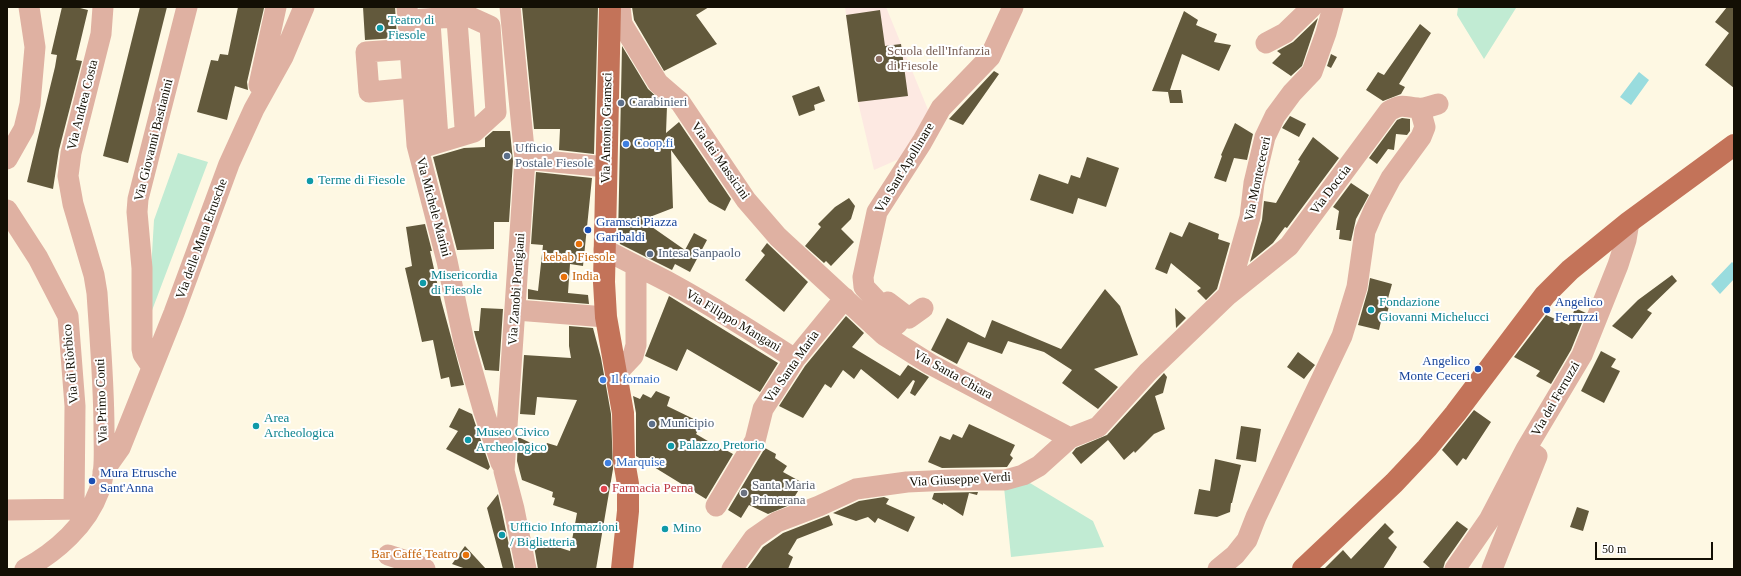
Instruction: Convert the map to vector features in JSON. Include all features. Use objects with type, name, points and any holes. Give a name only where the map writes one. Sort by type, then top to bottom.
[{"type":"main road","name":"Via Antonio Gramsci","points":[[610,7],[604,248],[606,317],[623,414],[624,452],[628,484],[628,510],[622,569]]},
{"type":"main road","points":[[1303,569],[1388,488],[1427,448],[1455,414],[1545,295],[1570,270],[1629,222],[1734,145]]},
{"type":"street","points":[[7,159],[24,129],[30,104],[35,47],[29,7]]},
{"type":"street","name":"Via Andrea Costa","points":[[73,204],[68,176],[69,163],[101,34],[103,7]]},
{"type":"street","name":"Via Giovanni Bastianini","points":[[152,367],[143,354],[142,349],[142,268],[137,212],[138,199],[187,7]]},
{"type":"street","points":[[254,109],[276,7]]},
{"type":"street","name":"Via delle Mura Etrusche","points":[[103,472],[120,448],[174,313],[229,164],[254,109],[283,57],[304,7]]},
{"type":"street","name":"Via Zanobi Portigiani","points":[[510,7],[525,159],[504,471],[514,510],[526,569]]},
{"type":"street","name":"Via dei Massicini","points":[[620,7],[622,24],[658,83],[680,102],[746,200],[778,237],[845,298]]},
{"type":"street","name":"Via Sant'Apollinare","points":[[864,287],[863,277],[877,212],[922,142],[941,108],[990,57],[1013,7]]},
{"type":"street","points":[[1266,43],[1285,33],[1312,7]]},
{"type":"street","name":"Via Montececeri","points":[[1228,295],[1250,217],[1254,183],[1265,137],[1275,116],[1292,93],[1312,72],[1326,33],[1333,7]]},
{"type":"street","points":[[407,15],[430,22],[470,20],[480,31],[487,108],[465,127],[426,144]]},
{"type":"street","name":"Via Michele Marini","points":[[407,15],[412,88],[426,144],[447,261],[464,342],[484,412],[504,471]]},
{"type":"street","points":[[468,16],[490,26],[496,112],[474,132],[426,144],[411,20],[468,16]]},
{"type":"street","points":[[426,144],[430,22]]},
{"type":"street","points":[[410,49],[366,52],[369,92],[412,88]]},
{"type":"street","name":"Via Doccia","points":[[1218,569],[1235,555],[1247,540],[1256,516],[1342,336],[1357,287],[1365,231],[1391,178],[1422,136],[1429,106],[1405,105],[1398,106],[1389,111],[1289,246],[1228,295]]},
{"type":"street","points":[[525,159],[606,167]]},
{"type":"street","name":"Via Primo Conti","points":[[25,569],[39,561],[66,540],[81,522],[82,509],[99,491],[103,472],[104,410],[97,293],[94,275],[73,204]]},
{"type":"street","name":"Via di Riòrbico","points":[[7,210],[38,258],[68,316],[82,509]]},
{"type":"street","name":"Via dei Ferruzzi","points":[[1492,569],[1537,456],[1526,449],[1582,355],[1618,265],[1626,240],[1629,222]]},
{"type":"street","name":"Via Filippo Mangani","points":[[604,248],[744,326],[795,359]]},
{"type":"street","points":[[616,374],[633,356],[636,345],[636,267]]},
{"type":"street","points":[[864,287],[871,290],[908,318],[923,308]]},
{"type":"street","points":[[864,287],[898,323],[884,335]]},
{"type":"street","name":"Via Giuseppe Verdi","points":[[732,569],[754,538],[777,522],[819,506],[856,489],[907,482],[1005,480],[1023,475],[1039,466],[1070,438],[1098,428],[1148,372],[1228,295]]},
{"type":"street","name":"Via Santa Chiara","points":[[845,298],[884,335],[960,381],[1070,438]]},
{"type":"street","name":"Via Santa Maria","points":[[716,506],[755,441],[763,409],[795,359],[845,298]]},
{"type":"street","points":[[516,310],[606,317]]},
{"type":"street","points":[[1455,569],[1489,520],[1526,449]]},
{"type":"street","points":[[7,510],[82,509]]},
{"type":"street","points":[[388,555],[425,569]]},
{"type":"shaded area","name":"Scuola dell'Infanzia di Fiesole","points":[[845,7],[886,7],[931,117],[906,156],[874,170],[858,102]]},
{"type":"green space","points":[[1458,7],[1523,7],[1516,8],[1484,59],[1457,15]]},
{"type":"green space","points":[[178,153],[208,162],[148,321],[154,220]]},
{"type":"green space","points":[[1025,480],[1093,521],[1104,547],[1011,557],[1004,487]]},
{"type":"water","points":[[1639,72],[1649,80],[1631,105],[1620,97]]},
{"type":"water","points":[[1732,262],[1734,264],[1734,279],[1720,294],[1711,284]]},
{"type":"building","points":[[62,7],[76,7],[88,10],[76,60],[82,61],[59,150],[53,189],[27,182],[55,67],[57,55],[51,54]]},
{"type":"building","points":[[140,7],[167,7],[128,163],[103,156]]},
{"type":"building","points":[[238,7],[264,8],[247,82],[248,90],[235,86],[227,120],[197,112],[211,60],[218,61],[220,54],[228,55]]},
{"type":"building","name":"Teatro di Fiesole","points":[[363,7],[395,7],[397,38],[365,40]]},
{"type":"building","points":[[522,7],[598,7],[594,154],[559,150],[560,129],[534,129]]},
{"type":"building","points":[[632,7],[709,7],[696,15],[717,44],[664,71],[634,20]]},
{"type":"building","points":[[1727,7],[1734,7],[1734,88],[1705,65],[1729,33],[1715,22]]},
{"type":"building","points":[[880,10],[885,46],[901,44],[908,96],[858,102],[846,15]]},
{"type":"building","points":[[1184,11],[1198,20],[1196,25],[1217,34],[1214,42],[1231,45],[1219,71],[1182,54],[1170,90],[1181,90],[1183,103],[1170,103],[1168,92],[1152,91]]},
{"type":"building","points":[[1318,18],[1302,66],[1291,76],[1272,63],[1281,54],[1277,51],[1293,42]]},
{"type":"building","points":[[1420,24],[1431,33],[1399,84],[1405,87],[1401,94],[1383,101],[1366,90],[1378,72],[1384,75]]},
{"type":"building","points":[[622,46],[648,89],[667,106],[666,133],[679,122],[731,199],[725,211],[709,202],[671,150],[673,208],[642,220],[685,250],[694,233],[707,240],[690,272],[675,264],[672,270],[620,244],[618,238]]},
{"type":"building","points":[[1331,54],[1337,57],[1331,68],[1327,66]]},
{"type":"building","points":[[994,71],[999,74],[963,125],[949,119]]},
{"type":"building","points":[[819,86],[825,101],[814,105],[815,110],[799,116],[792,96]]},
{"type":"building","points":[[1290,116],[1306,124],[1299,137],[1282,128]]},
{"type":"building","points":[[1402,118],[1410,119],[1410,131],[1407,135],[1396,134],[1394,150],[1388,149],[1377,164],[1369,158],[1397,120]]},
{"type":"building","points":[[1235,123],[1253,134],[1247,160],[1234,158],[1226,182],[1214,178],[1222,156],[1221,155]]},
{"type":"building","points":[[493,131],[510,131],[513,161],[509,222],[494,222],[494,249],[457,250],[433,157],[464,148],[485,147],[485,138]]},
{"type":"building","points":[[1313,137],[1339,158],[1287,228],[1285,227],[1273,243],[1250,262],[1262,220],[1264,201],[1276,203],[1300,161],[1298,160]]},
{"type":"building","points":[[1087,157],[1119,168],[1106,207],[1078,198],[1073,214],[1030,200],[1039,174],[1068,184],[1071,175],[1080,178]]},
{"type":"building","points":[[536,172],[592,178],[583,266],[570,264],[568,293],[588,295],[589,304],[528,299],[528,289],[538,291],[543,245],[531,244]]},
{"type":"building","points":[[1351,183],[1369,195],[1356,219],[1351,241],[1339,239],[1340,230],[1336,230],[1339,211],[1333,207]]},
{"type":"building","points":[[849,198],[855,206],[851,219],[841,229],[854,242],[831,266],[826,261],[824,263],[805,246],[821,227],[818,224],[835,207]]},
{"type":"building","points":[[1189,222],[1219,234],[1218,239],[1230,243],[1217,289],[1206,300],[1197,291],[1201,288],[1171,263],[1167,274],[1155,269],[1170,232],[1182,237]]},
{"type":"building","points":[[425,224],[432,251],[430,251],[441,300],[464,385],[451,387],[449,377],[441,379],[433,340],[422,342],[405,268],[412,266],[406,227]]},
{"type":"building","points":[[767,243],[808,282],[784,312],[745,280],[765,255],[761,251]]},
{"type":"building","points":[[1672,275],[1677,281],[1647,310],[1652,313],[1632,339],[1612,326],[1638,300]]},
{"type":"building","name":"Fondazione Giovanni Michelucci","points":[[1370,278],[1392,284],[1387,302],[1390,302],[1386,318],[1382,317],[1379,330],[1358,325]]},
{"type":"building","points":[[1105,289],[1120,306],[1138,355],[1094,369],[1118,387],[1098,409],[1062,383],[1072,370],[1044,352],[1008,341],[1002,354],[968,342],[957,364],[931,350],[947,318],[985,338],[992,320],[1061,349]]},
{"type":"building","points":[[669,296],[778,363],[760,392],[687,349],[677,371],[645,356]]},
{"type":"building","points":[[481,308],[503,309],[499,371],[485,370],[476,339],[474,331],[479,331]]},
{"type":"building","points":[[1175,308],[1186,318],[1176,328]]},
{"type":"building","points":[[1575,308],[1586,313],[1571,350],[1551,384],[1536,376],[1540,371],[1514,357],[1546,315],[1569,325]]},
{"type":"building","points":[[846,316],[864,333],[852,347],[900,376],[908,365],[929,377],[915,396],[910,393],[915,381],[913,380],[898,399],[861,369],[854,379],[843,370],[831,388],[825,384],[803,418],[779,406],[805,366]]},
{"type":"building","points":[[569,326],[593,328],[601,358],[611,414],[613,469],[596,569],[538,569],[533,540],[545,540],[545,543],[570,551],[577,513],[553,505],[555,498],[552,497],[553,492],[522,480],[517,461],[518,437],[544,449],[547,443],[557,446],[577,400],[537,397],[535,415],[520,414],[524,355],[571,358],[569,346]]},
{"type":"building","points":[[1601,351],[1616,359],[1611,367],[1620,371],[1604,403],[1581,391]]},
{"type":"building","points":[[1298,352],[1315,365],[1304,379],[1287,367]]},
{"type":"building","points":[[1164,373],[1167,377],[1163,393],[1155,396],[1165,429],[1154,434],[1135,453],[1134,451],[1124,460],[1108,440],[1081,464],[1072,453],[1076,448],[1107,435]]},
{"type":"building","name":"Palazzo Pretorio","points":[[656,391],[670,397],[667,406],[702,423],[696,434],[723,450],[724,449],[733,454],[706,499],[636,456],[636,413],[633,396],[640,399],[643,394],[651,398]]},
{"type":"building","name":"Museo Civico Archeologico","points":[[459,408],[472,414],[490,467],[488,470],[446,449],[458,431],[449,427]]},
{"type":"building","points":[[1474,410],[1491,422],[1466,460],[1463,458],[1457,466],[1442,450]]},
{"type":"building","points":[[969,424],[1015,445],[1010,455],[1013,458],[1007,467],[942,468],[928,462],[940,436],[950,440],[953,434],[962,438]]},
{"type":"building","points":[[1241,426],[1261,429],[1256,462],[1236,459]]},
{"type":"building","points":[[765,448],[776,454],[775,458],[787,466],[783,472],[803,483],[795,496],[802,500],[768,514],[749,505],[741,518],[728,510]]},
{"type":"building","points":[[1215,459],[1241,465],[1230,512],[1217,517],[1194,514],[1199,489],[1210,491]]},
{"type":"building","points":[[978,492],[977,495],[969,493],[963,516],[943,503],[943,505],[932,499],[934,493]]},
{"type":"building","name":"Ufficio Informazioni / Biglietteria","points":[[498,494],[514,569],[503,569],[487,508]]},
{"type":"building","points":[[884,497],[889,499],[886,504],[915,517],[908,532],[878,518],[875,523],[868,517],[856,521],[833,513],[859,501]]},
{"type":"building","points":[[1577,507],[1589,511],[1583,531],[1570,527]]},
{"type":"building","points":[[829,515],[833,525],[797,539],[788,554],[793,557],[788,569],[747,569],[763,547],[783,533]]},
{"type":"building","points":[[1457,521],[1468,529],[1445,562],[1443,569],[1431,569],[1423,562]]},
{"type":"building","points":[[1385,523],[1394,532],[1388,538],[1397,547],[1383,569],[1324,569],[1343,550],[1351,559]]},
{"type":"building","name":"Bar Caffé Teatro","points":[[465,546],[486,569],[466,569],[452,564]]},
{"type":"place","name":"Teatro di Fiesole","points":[[380,28]]},
{"type":"place","name":"Scuola dell'Infanzia di Fiesole","points":[[879,59]]},
{"type":"place","name":"Carabinieri","points":[[621,103]]},
{"type":"place","name":"Coop.fi","points":[[626,144]]},
{"type":"place","name":"Ufficio Postale Fiesole","points":[[507,156]]},
{"type":"place","name":"Terme di Fiesole","points":[[310,181]]},
{"type":"place","name":"Gramsci Piazza Garibaldi","points":[[588,230]]},
{"type":"place","name":"kebab Fiesole","points":[[579,244]]},
{"type":"place","name":"Intesa Sanpaolo","points":[[650,254]]},
{"type":"place","name":"India","points":[[564,277]]},
{"type":"place","name":"Misericordia di Fiesole","points":[[423,283]]},
{"type":"place","name":"Fondazione Giovanni Michelucci","points":[[1371,310]]},
{"type":"place","name":"Angelico Ferruzzi","points":[[1547,310]]},
{"type":"place","name":"Angelico Monte Ceceri","points":[[1478,369]]},
{"type":"place","name":"Il fornaio","points":[[603,380]]},
{"type":"place","name":"Municipio","points":[[652,424]]},
{"type":"place","name":"Area Archeologica","points":[[256,426]]},
{"type":"place","name":"Museo Civico Archeologico","points":[[468,440]]},
{"type":"place","name":"Palazzo Pretorio","points":[[671,446]]},
{"type":"place","name":"Marquise","points":[[608,463]]},
{"type":"place","name":"Mura Etrusche Sant'Anna","points":[[92,481]]},
{"type":"place","name":"Farmacia Perna","points":[[604,489]]},
{"type":"place","name":"Santa Maria Primerana","points":[[744,493]]},
{"type":"place","name":"Mino","points":[[665,529]]},
{"type":"place","name":"Ufficio Informazioni / Biglietteria","points":[[502,535]]},
{"type":"place","name":"Bar Caffé Teatro","points":[[466,555]]}]
